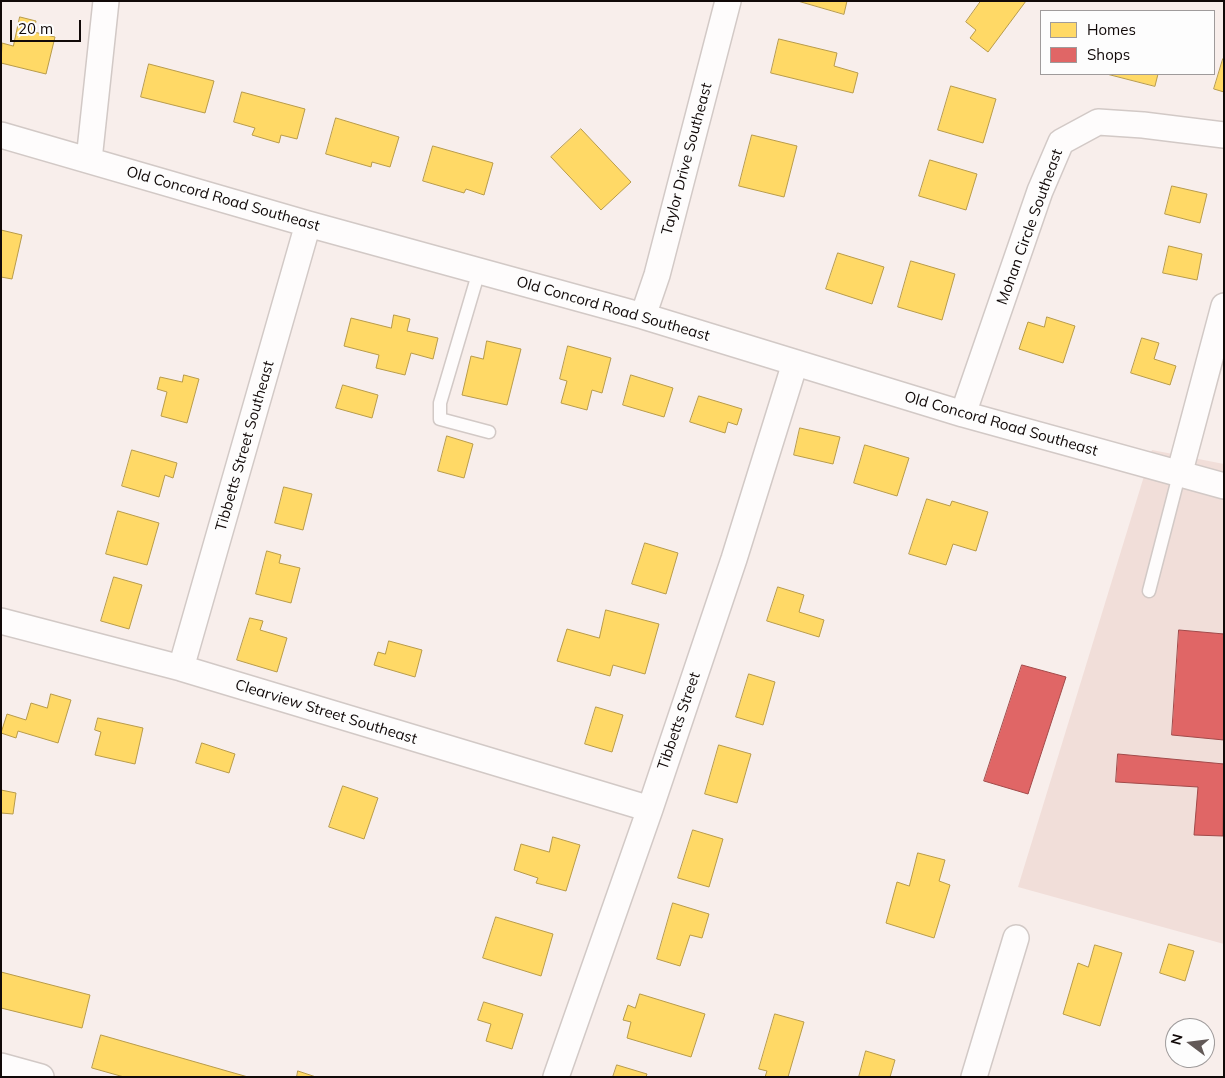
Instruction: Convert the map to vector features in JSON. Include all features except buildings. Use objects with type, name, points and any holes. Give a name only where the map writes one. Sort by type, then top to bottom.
[{"type":"street","points":[[89,160],[106,1]]},
{"type":"street","name":"Taylor Drive Southeast","points":[[643,316],[657,275],[728,1]]},
{"type":"street","name":"Mohan Circle Southeast","points":[[963,414],[1040,191],[1061,142],[1098,122],[1143,125],[1224,135]]},
{"type":"street","name":"Old Concord Road Southeast","points":[[1,135],[308,224],[643,316],[963,414],[1224,486]]},
{"type":"street","name":"Tibbetts Street Southeast","points":[[181,668],[308,224]]},
{"type":"street","points":[[1179,475],[1224,306]]},
{"type":"street","name":"Tibbetts Street","points":[[556,1077],[650,809],[731,569],[795,363]]},
{"type":"street","name":"Clearview Street Southeast","points":[[1,621],[181,668],[650,809]]},
{"type":"street","points":[[974,1077],[1016,938]]},
{"type":"street","points":[[1,1066],[42,1077]]},
{"type":"lane","points":[[479,271],[440,403],[440,419],[489,432]]},
{"type":"lane","points":[[1149,591],[1179,475]]},
{"type":"shaded area","points":[[1152,450],[1224,464],[1224,944],[1018,887]]}]
